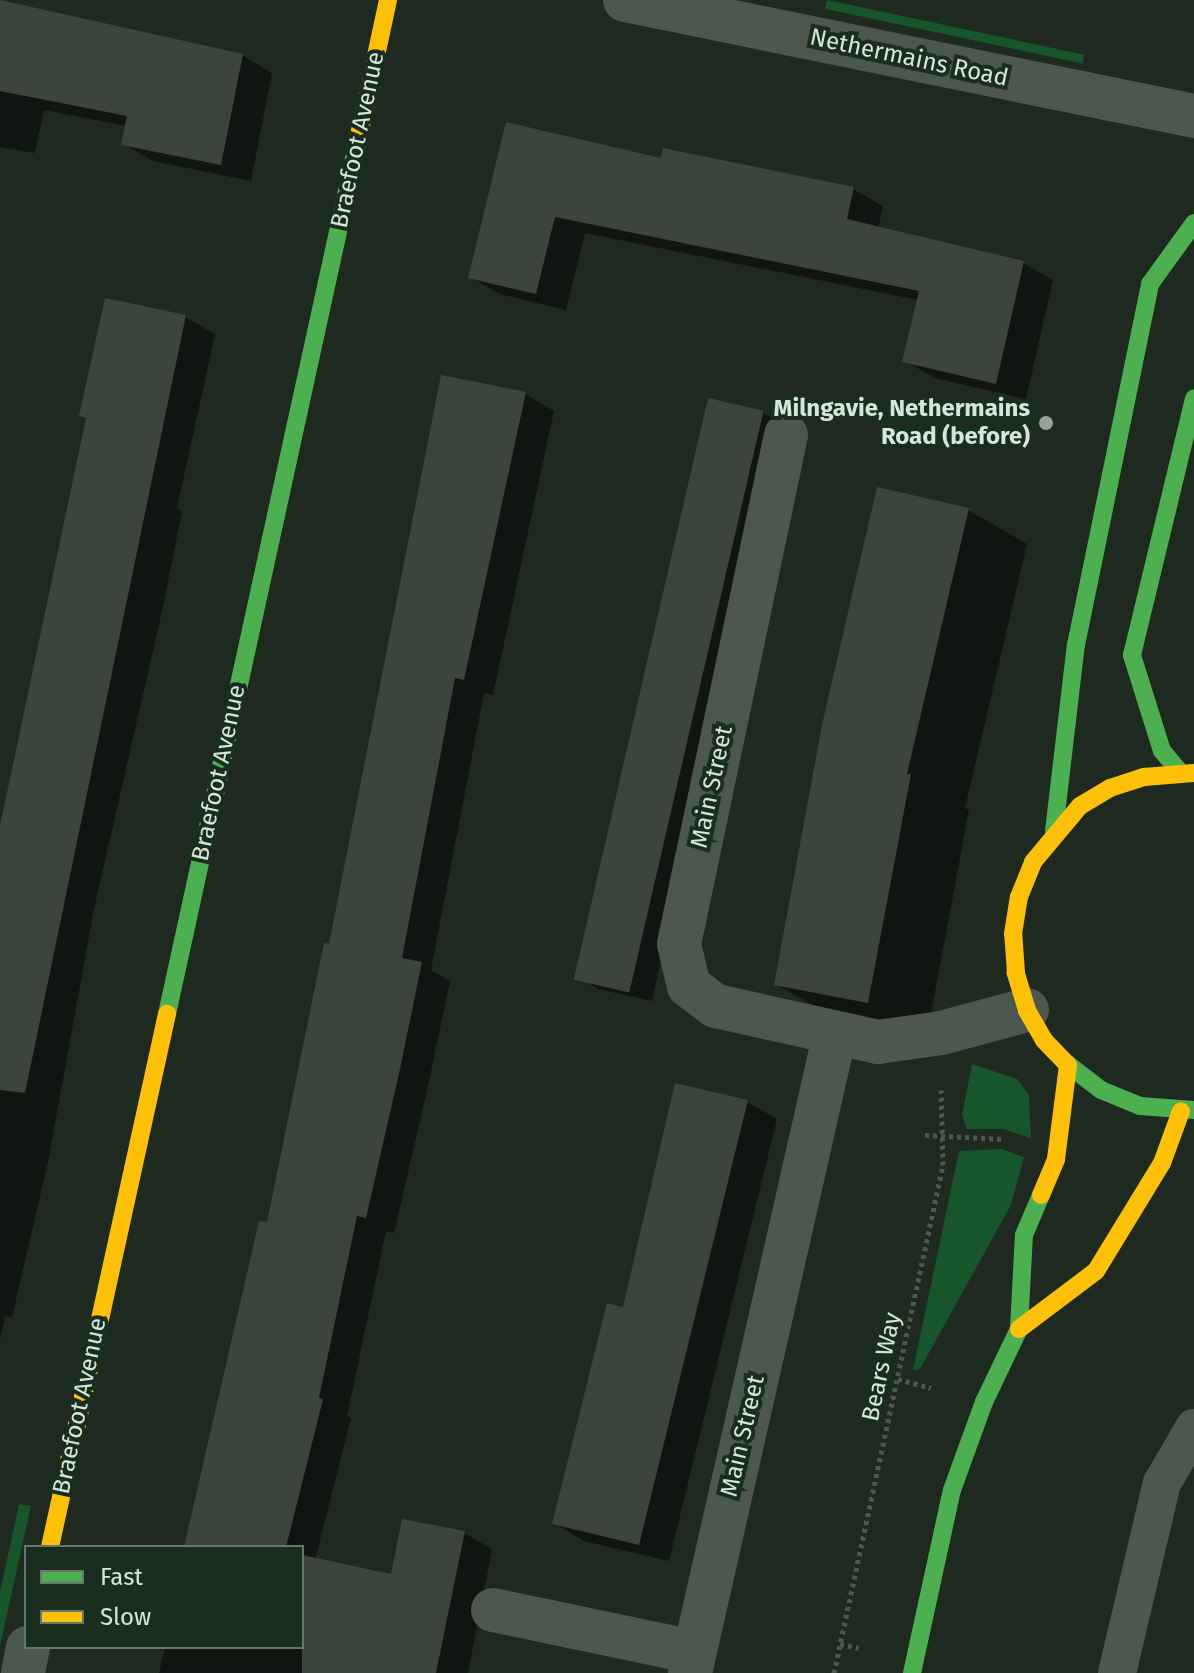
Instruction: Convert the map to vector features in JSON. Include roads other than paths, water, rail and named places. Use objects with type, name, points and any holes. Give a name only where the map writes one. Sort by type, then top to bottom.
[{"type":"main road","name":"Braefoot Avenue","points":[[50,1545],[388,0]]},
{"type":"main road","points":[[1054,831],[1076,645],[1150,284],[1194,223]]},
{"type":"main road","points":[[1186,772],[1162,751],[1132,655],[1194,398]]},
{"type":"main road","points":[[1019,1329],[1096,1271],[1162,1163],[1188,1110],[1140,1106],[1101,1090],[1068,1065],[1044,1040],[1027,1010],[1016,973],[1013,934],[1019,897],[1033,862],[1054,831],[1110,788],[1186,772]]},
{"type":"main road","points":[[912,1673],[952,1490],[984,1402],[1019,1329],[1024,1235],[1056,1159],[1068,1065]]},
{"type":"street","name":"Nethermains Road","points":[[625,0],[1194,116]]},
{"type":"street","name":"Main Street","points":[[786,435],[679,944],[689,986],[716,1006],[878,1042],[941,1033],[1027,1010]]},
{"type":"street","name":"Main Street","points":[[493,1610],[692,1662],[835,1033]]},
{"type":"street","points":[[23,1673],[28,1649]]},
{"type":"lane","points":[[1117,1673],[1162,1483],[1194,1428]]},
{"type":"place","name":"Milngavie, Nethermains Road (before)","points":[[1046,423]]}]
